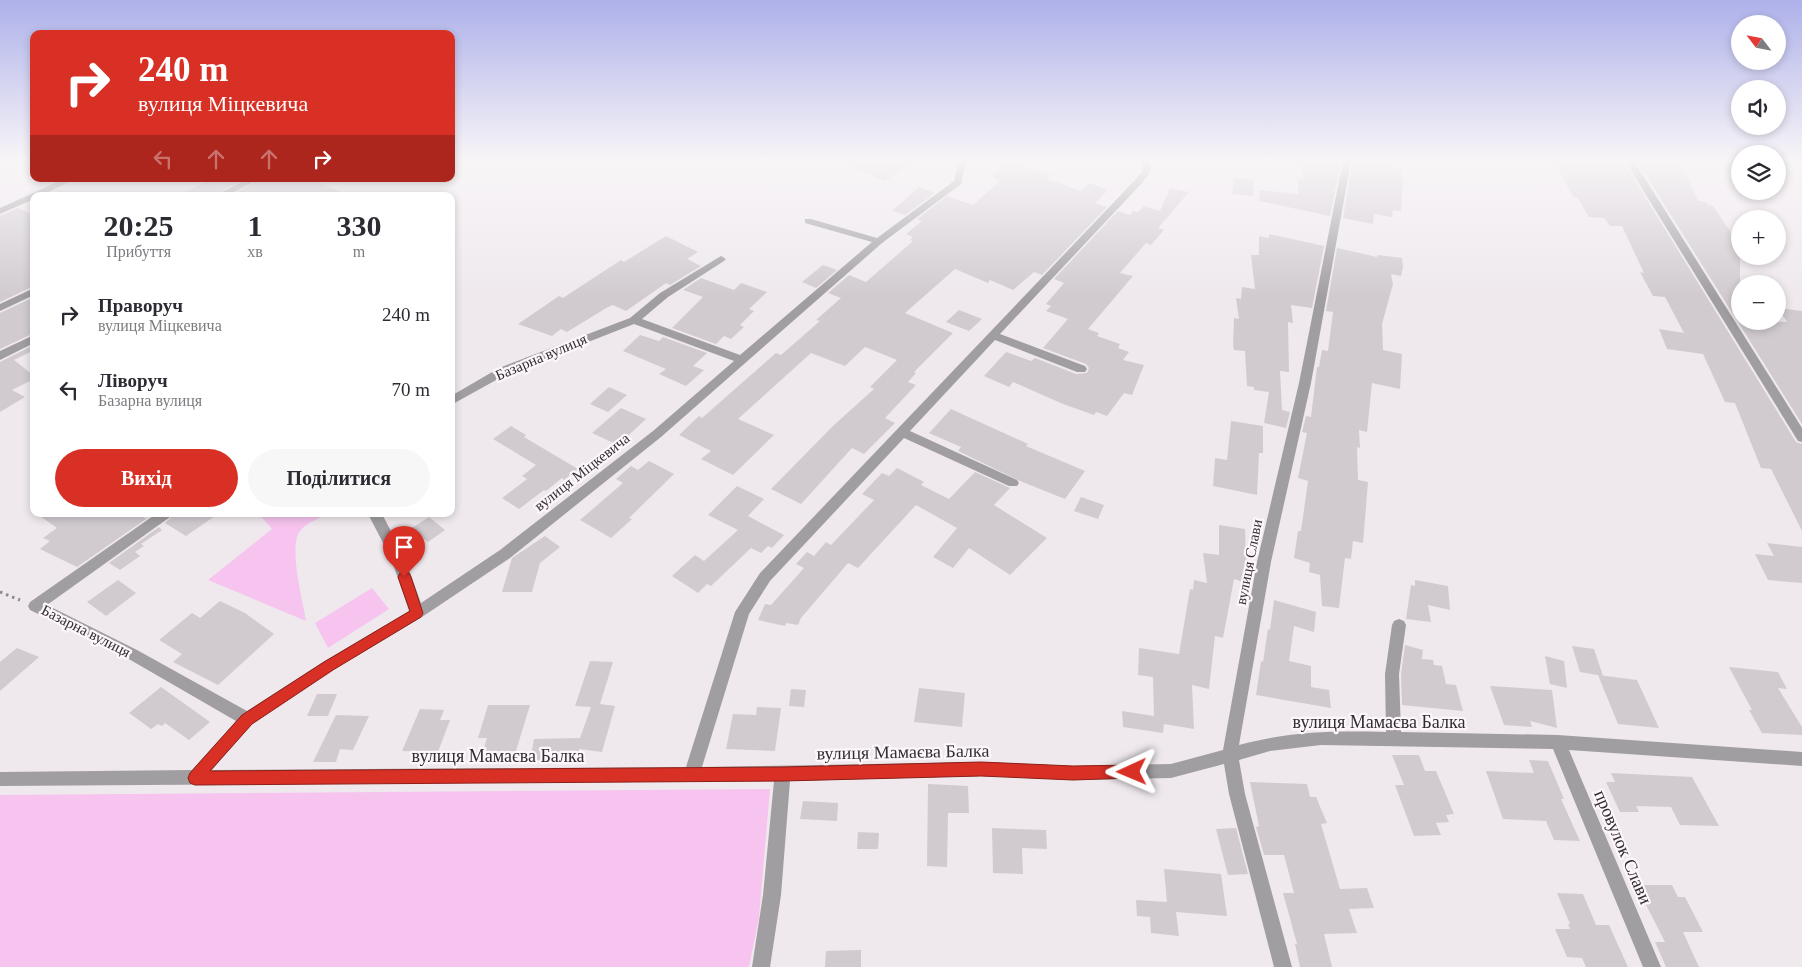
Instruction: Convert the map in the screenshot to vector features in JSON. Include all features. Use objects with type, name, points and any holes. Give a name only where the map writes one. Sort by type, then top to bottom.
[{"type":"street","name":"вулиця Міцкевича","points":[[195,778],[247,719],[328,666],[417,613],[520,542],[657,434],[879,241],[926,206]]},
{"type":"street","points":[[692,775],[742,612],[765,577],[1116,206]]},
{"type":"street","name":"вулиця Слави","points":[[1283,967],[1237,794],[1230,754],[1264,562],[1306,383],[1339,206]]},
{"type":"street","points":[[1656,206],[1802,438]]},
{"type":"street","points":[[808,221],[879,241]]},
{"type":"street","name":"Базарна вулиця","points":[[455,399],[503,371],[634,320],[664,295],[721,259]]},
{"type":"street","points":[[0,308],[30,293]]},
{"type":"street","points":[[634,320],[742,360]]},
{"type":"street","points":[[992,335],[1081,369]]},
{"type":"street","points":[[0,356],[30,340]]},
{"type":"street","points":[[902,432],[1012,483]]},
{"type":"street","name":"Базарна вулиця","points":[[160,517],[36,606],[132,654],[247,719]]},
{"type":"street","points":[[378,517],[398,558],[417,613]]},
{"type":"street","points":[[1394,740],[1392,674],[1399,625]]},
{"type":"street","name":"вулиця Мамаєва Балка","points":[[0,779],[692,775],[981,769],[1073,773],[1171,771],[1270,744],[1322,738],[1558,742],[1802,759]]},
{"type":"street","name":"провулок Слави","points":[[1558,742],[1652,967]]},
{"type":"street","points":[[760,967],[772,895],[783,774]]},
{"type":"shaded area","points":[[262,517],[321,517],[302,528],[295,549],[306,621],[208,580],[272,529]]},
{"type":"shaded area","points":[[372,588],[389,609],[328,648],[315,623]]},
{"type":"shaded area","points":[[770,789],[759,917],[749,967],[0,967],[0,795]]},
{"type":"building","points":[[897,206],[917,206],[905,215],[892,211]]},
{"type":"building","points":[[934,206],[1107,207],[1042,275],[1034,272],[1013,290],[990,280],[988,283],[955,269],[905,313],[953,333],[914,372],[916,373],[908,382],[916,385],[885,418],[895,423],[864,454],[852,448],[801,504],[771,489],[834,425],[874,389],[870,387],[897,360],[865,347],[845,366],[811,353],[738,419],[774,435],[733,475],[701,459],[711,451],[679,435],[699,416],[702,418],[776,353],[781,355],[820,321],[816,320],[841,298],[828,293],[849,275],[866,282],[913,241],[910,240],[913,237],[906,234],[922,221],[917,219]]},
{"type":"building","points":[[1144,206],[1160,211],[1162,206],[1177,206],[1158,228],[1164,230],[1151,245],[1146,243],[1120,273],[1133,276],[1088,329],[1099,333],[1097,336],[1120,344],[1118,348],[1129,352],[1123,360],[1144,365],[1132,395],[1124,393],[1107,416],[1096,412],[1094,415],[1063,404],[1013,382],[1009,387],[984,376],[1006,352],[1031,361],[1035,358],[1076,374],[1087,373],[1089,368],[1086,364],[1043,348],[1068,319],[1046,311],[1051,306],[1046,304],[1064,283],[1054,279],[1118,211],[1130,215],[1133,211],[1138,212]]},
{"type":"building","points":[[1283,206],[1332,206],[1330,216]]},
{"type":"building","points":[[1345,206],[1401,206],[1401,211],[1393,210],[1392,217],[1374,214],[1373,224],[1343,218]]},
{"type":"building","points":[[1582,206],[1651,206],[1796,442],[1802,444],[1802,531],[1771,469],[1761,468],[1735,403],[1725,402],[1703,354],[1667,349],[1659,329],[1684,333],[1665,297],[1653,296],[1640,272],[1644,273],[1622,226],[1610,226],[1604,218],[1589,217]]},
{"type":"building","points":[[1665,206],[1713,206],[1731,233],[1731,265],[1740,265],[1740,275],[1731,275],[1731,311]]},
{"type":"building","points":[[18,208],[30,213],[30,288],[0,302],[0,216]]},
{"type":"building","points":[[1269,234],[1324,246],[1312,308],[1291,305],[1293,323],[1288,322],[1289,372],[1280,371],[1282,410],[1290,412],[1286,428],[1264,423],[1269,392],[1254,390],[1254,387],[1247,386],[1245,351],[1234,350],[1233,346],[1234,318],[1239,319],[1236,298],[1241,299],[1242,287],[1255,289],[1251,255],[1259,255],[1259,236],[1269,238]]},
{"type":"building","points":[[666,236],[698,252],[687,259],[701,266],[670,285],[666,283],[626,311],[613,305],[567,332],[561,329],[552,336],[518,324],[559,296],[563,298],[621,260],[624,262]]},
{"type":"building","points":[[1337,248],[1377,257],[1378,255],[1402,258],[1403,267],[1401,276],[1391,274],[1393,284],[1382,324],[1383,350],[1402,354],[1400,389],[1372,383],[1367,432],[1359,430],[1360,448],[1357,447],[1358,480],[1368,482],[1363,543],[1353,541],[1351,559],[1345,558],[1339,608],[1322,606],[1320,575],[1309,572],[1310,563],[1294,558],[1298,531],[1301,531],[1308,481],[1298,478],[1307,433],[1302,432],[1306,416],[1311,417],[1317,367],[1319,367],[1322,350],[1328,351],[1333,312],[1326,311]]},
{"type":"building","points":[[823,265],[837,270],[816,288],[802,282]]},
{"type":"building","points":[[701,278],[734,290],[741,283],[767,292],[749,309],[754,311],[740,325],[744,327],[731,339],[724,336],[716,344],[672,328],[703,297],[683,290]]},
{"type":"building","points":[[30,299],[30,335],[0,349],[0,313]]},
{"type":"building","points":[[1786,309],[1802,311],[1802,424],[1743,330],[1786,330]]},
{"type":"building","points":[[959,310],[982,319],[969,331],[946,322]]},
{"type":"building","points":[[640,335],[659,341],[663,337],[707,353],[693,366],[704,370],[686,386],[659,374],[666,369],[623,351]]},
{"type":"building","points":[[30,347],[30,352],[14,360],[30,373],[30,381],[12,390],[25,397],[0,412],[0,362]]},
{"type":"building","points":[[609,387],[627,395],[608,412],[590,404]]},
{"type":"building","points":[[621,408],[646,419],[618,445],[592,433]]},
{"type":"building","points":[[951,409],[1028,444],[1026,446],[1085,471],[1065,499],[1020,481],[958,451],[961,447],[929,433]]},
{"type":"building","points":[[1231,421],[1263,426],[1263,453],[1259,453],[1257,495],[1213,486],[1215,458],[1227,460]]},
{"type":"building","points":[[511,426],[526,435],[524,437],[578,469],[564,480],[562,478],[546,491],[544,490],[519,509],[502,498],[527,479],[522,476],[536,465],[493,439]]},
{"type":"building","points":[[649,461],[674,474],[629,518],[632,519],[611,538],[580,520],[623,483],[616,479],[631,466],[638,470]]},
{"type":"building","points":[[897,468],[924,482],[921,485],[949,499],[975,472],[1010,488],[994,505],[1047,538],[1010,575],[969,548],[953,568],[933,557],[957,528],[916,505],[858,568],[848,563],[801,618],[798,625],[786,623],[785,626],[758,620],[765,604],[771,605],[804,568],[796,564],[807,552],[814,556],[826,542],[831,545],[874,500],[862,494],[882,473],[889,476]]},
{"type":"building","points":[[737,486],[764,499],[748,516],[784,535],[772,548],[768,546],[761,553],[751,548],[711,586],[707,584],[698,593],[672,576],[695,555],[704,561],[738,530],[708,515]]},
{"type":"building","points":[[1081,497],[1104,505],[1098,519],[1074,511]]},
{"type":"building","points":[[41,517],[143,517],[146,519],[77,567],[40,549],[50,541],[43,538],[57,528]]},
{"type":"building","points":[[172,517],[214,517],[186,536],[165,523]]},
{"type":"building","points":[[429,517],[445,530],[428,542],[412,528]]},
{"type":"building","points":[[1219,525],[1245,529],[1246,559],[1248,559],[1243,582],[1234,579],[1223,638],[1215,636],[1209,689],[1192,685],[1194,729],[1164,724],[1163,733],[1123,727],[1122,711],[1154,716],[1153,677],[1138,675],[1139,648],[1179,654],[1190,589],[1193,590],[1194,580],[1207,583],[1203,553],[1219,555]]},
{"type":"building","points":[[159,527],[162,530],[141,544],[144,546],[135,552],[140,556],[120,570],[109,563]]},
{"type":"building","points":[[545,536],[560,547],[540,563],[532,592],[502,592],[512,558]]},
{"type":"building","points":[[1767,543],[1802,547],[1802,583],[1768,580],[1755,554],[1774,556]]},
{"type":"building","points":[[118,580],[136,593],[106,616],[87,602]]},
{"type":"building","points":[[1415,580],[1448,586],[1450,610],[1428,605],[1431,622],[1406,619],[1411,585],[1415,586]]},
{"type":"building","points":[[1274,600],[1316,612],[1314,632],[1294,626],[1289,661],[1311,666],[1311,687],[1329,690],[1331,708],[1256,695],[1261,661],[1263,662],[1268,629],[1270,630]]},
{"type":"building","points":[[220,601],[245,613],[274,634],[218,685],[173,662],[182,654],[159,640],[192,613],[200,618]]},
{"type":"building","points":[[1405,645],[1423,650],[1422,659],[1433,660],[1434,665],[1442,666],[1446,684],[1456,685],[1463,711],[1402,705],[1401,674]]},
{"type":"building","points":[[1572,646],[1594,649],[1603,676],[1580,672]]},
{"type":"building","points":[[17,648],[39,657],[0,691],[0,662]]},
{"type":"building","points":[[1545,656],[1564,661],[1567,688],[1550,684]]},
{"type":"building","points":[[590,661],[613,662],[600,704],[615,706],[602,752],[579,749],[577,760],[530,761],[534,739],[580,738],[591,707],[575,706]]},
{"type":"building","points":[[1729,667],[1778,672],[1787,689],[1778,688],[1802,727],[1802,735],[1762,733]]},
{"type":"building","points":[[1598,675],[1637,680],[1659,728],[1618,724]]},
{"type":"building","points":[[1490,686],[1552,690],[1557,728],[1530,721],[1532,727],[1504,725]]},
{"type":"building","points":[[161,687],[210,722],[189,740],[165,723],[162,726],[158,724],[151,729],[129,713]]},
{"type":"building","points":[[919,688],[965,693],[962,727],[914,722]]},
{"type":"building","points":[[791,689],[806,690],[804,707],[789,706]]},
{"type":"building","points":[[317,694],[337,694],[328,716],[307,716]]},
{"type":"building","points":[[488,705],[530,705],[516,751],[483,751],[487,738],[478,738]]},
{"type":"building","points":[[757,707],[781,708],[775,751],[726,749],[733,714],[756,715]]},
{"type":"building","points":[[420,709],[444,710],[440,720],[450,720],[438,752],[402,751]]},
{"type":"building","points":[[336,715],[369,716],[353,750],[340,749],[336,762],[313,762]]},
{"type":"building","points":[[1392,755],[1419,755],[1425,771],[1436,771],[1454,814],[1446,815],[1449,822],[1436,823],[1441,835],[1414,836],[1395,785],[1404,785]]},
{"type":"building","points":[[1529,760],[1548,761],[1564,799],[1561,799],[1580,841],[1554,840],[1546,821],[1503,819],[1486,771],[1534,773]]},
{"type":"building","points":[[1611,773],[1692,777],[1719,826],[1680,825],[1671,807],[1636,806],[1639,812],[1620,812],[1606,782],[1615,782]]},
{"type":"building","points":[[1250,782],[1307,784],[1310,797],[1316,797],[1327,823],[1321,824],[1340,889],[1367,888],[1374,908],[1349,909],[1357,933],[1324,934],[1332,967],[1300,967],[1295,944],[1297,944],[1283,893],[1294,893],[1284,855],[1264,855],[1256,827],[1259,826]]},
{"type":"building","points":[[928,784],[968,786],[969,813],[948,813],[947,867],[927,866]]},
{"type":"building","points":[[803,801],[838,803],[837,821],[800,819]]},
{"type":"building","points":[[992,828],[1046,830],[1047,849],[1022,848],[1023,874],[993,873]]},
{"type":"building","points":[[1236,828],[1248,874],[1228,875],[1216,829]]},
{"type":"building","points":[[858,832],[879,833],[878,849],[857,849]]},
{"type":"building","points":[[1164,869],[1221,874],[1227,916],[1176,912],[1179,936],[1151,933],[1150,917],[1137,916],[1136,900],[1167,902]]},
{"type":"building","points":[[1636,885],[1672,885],[1678,897],[1685,897],[1703,932],[1683,932],[1699,967],[1666,967],[1655,942],[1665,942]]},
{"type":"building","points":[[1557,893],[1583,894],[1596,925],[1609,925],[1628,967],[1586,967],[1582,958],[1567,957],[1555,929],[1570,929],[1568,924],[1570,924]]},
{"type":"building","points":[[861,950],[861,967],[825,967],[826,951]]},
{"type":"route","points":[[404,577],[417,613],[328,666],[247,719],[195,778],[783,774],[981,769],[1073,773],[1132,772]]}]
